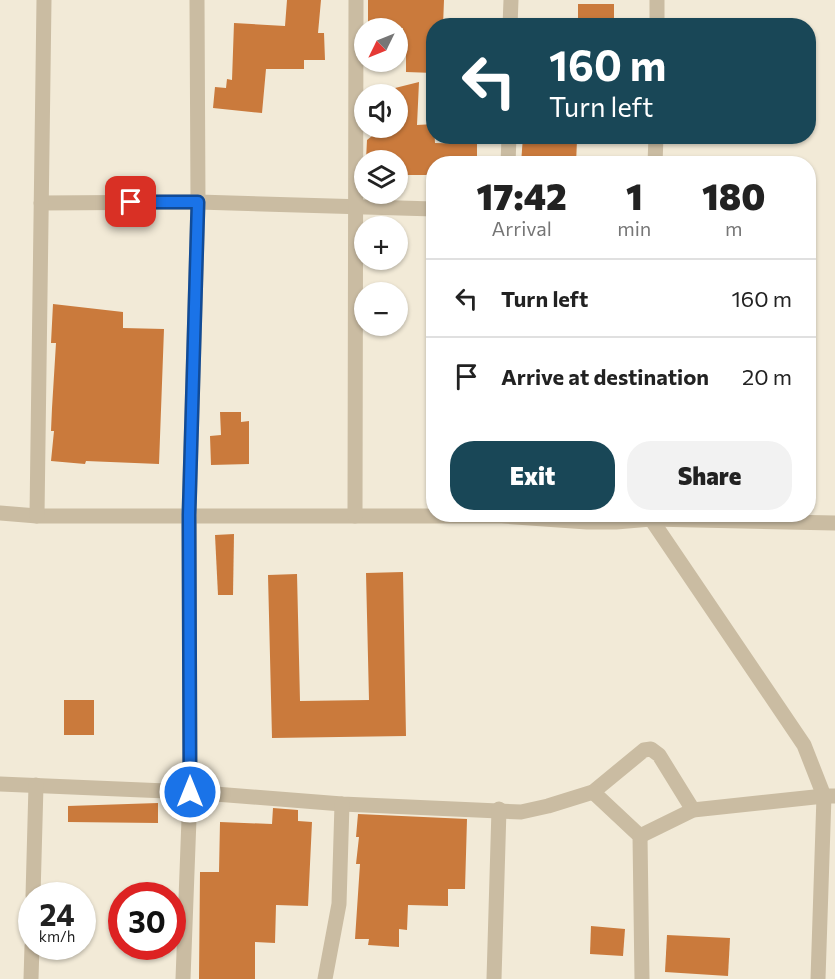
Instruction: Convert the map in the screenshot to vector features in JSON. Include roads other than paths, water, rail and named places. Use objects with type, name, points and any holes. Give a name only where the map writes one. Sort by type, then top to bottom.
[{"type":"street","points":[[37,516],[44,0]]},
{"type":"street","points":[[183,979],[190,792],[189,515],[198,202],[197,0]]},
{"type":"street","points":[[355,516],[356,0]]},
{"type":"street","points":[[510,18],[511,0]]},
{"type":"street","points":[[657,0],[657,18]]},
{"type":"street","points":[[42,203],[198,202],[426,209]]},
{"type":"street","points":[[0,513],[37,516],[426,516]]},
{"type":"street","points":[[588,522],[616,522]]},
{"type":"street","points":[[654,522],[804,745],[830,796],[818,979]]},
{"type":"street","points":[[804,522],[835,523]]},
{"type":"street","points":[[0,784],[190,792],[342,804],[499,809],[521,812],[593,792],[644,750],[651,749],[659,754],[693,810]]},
{"type":"street","points":[[33,882],[36,785]]},
{"type":"street","points":[[593,792],[640,836],[642,979]]},
{"type":"street","points":[[640,836],[693,810],[830,796]]},
{"type":"street","points":[[325,979],[339,904],[342,804]]},
{"type":"street","points":[[494,979],[499,809]]},
{"type":"street","points":[[31,979],[32,960]]}]
